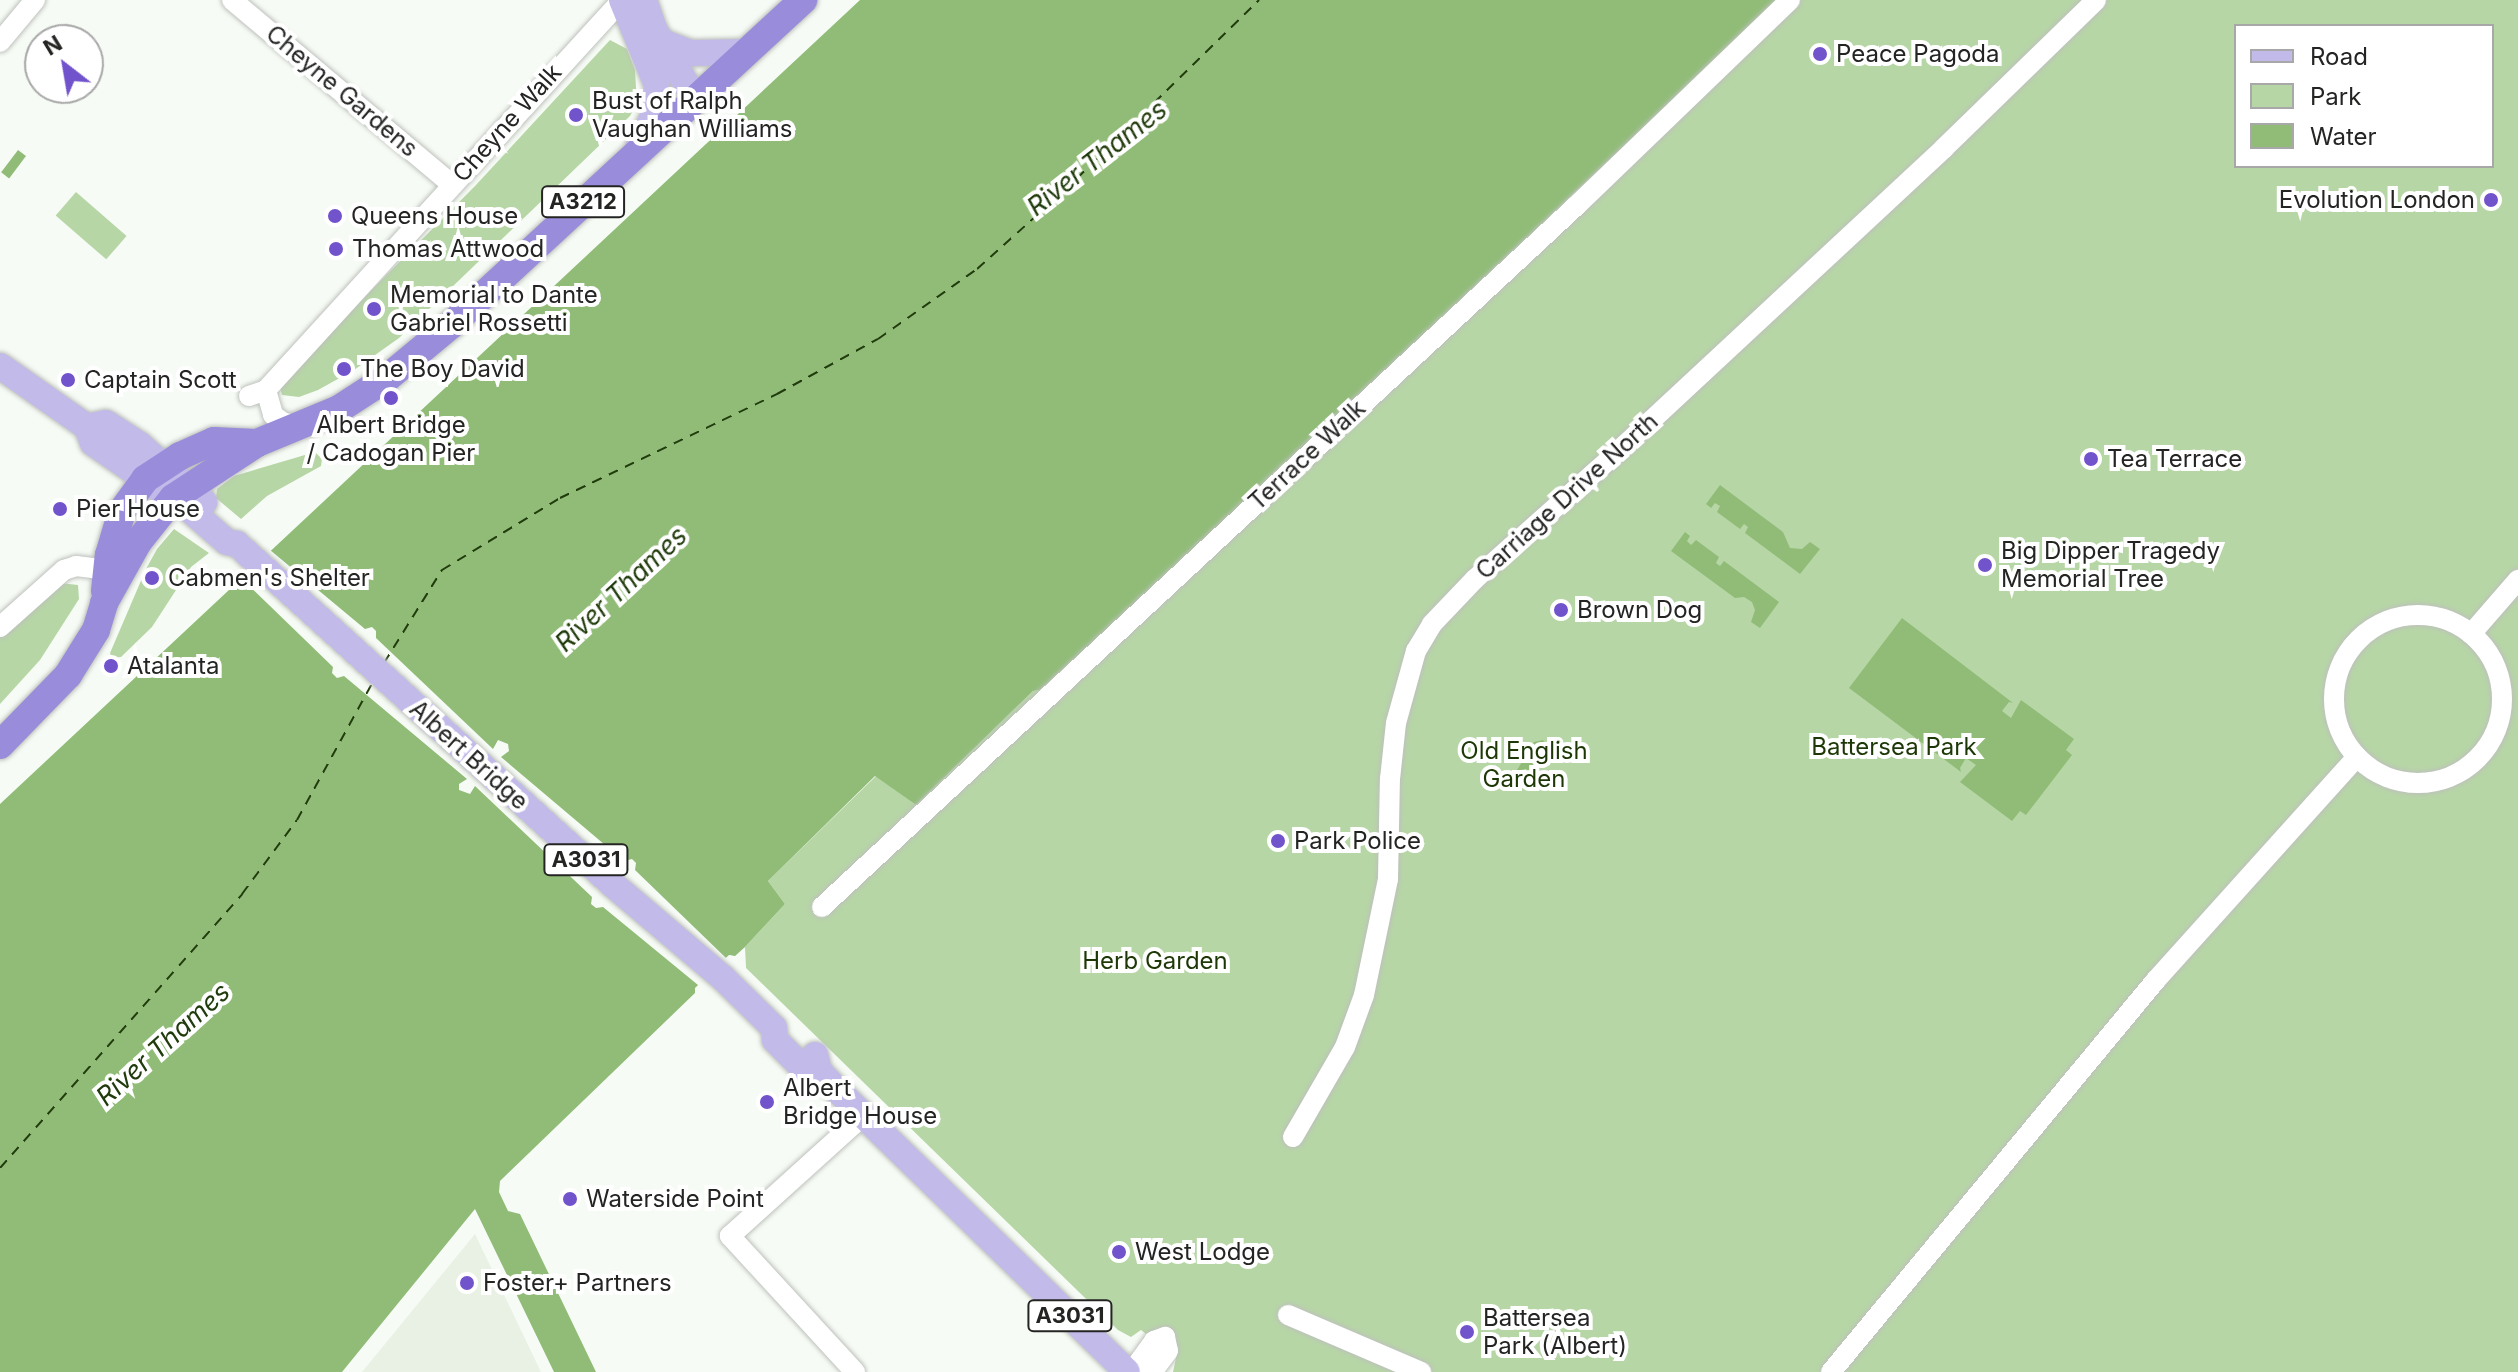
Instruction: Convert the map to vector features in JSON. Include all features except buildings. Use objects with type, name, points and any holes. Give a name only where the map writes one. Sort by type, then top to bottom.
[{"type":"highway","name":"A3212","points":[[104,603],[138,542],[180,492],[257,443],[303,426],[364,395],[414,357],[803,0]]},
{"type":"highway","name":"A3212","points":[[0,745],[68,675],[96,630],[122,511],[155,472],[214,441],[257,443]]},
{"type":"main road","points":[[622,0],[657,85],[653,118],[635,153]]},
{"type":"main road","points":[[644,0],[662,42],[695,99]]},
{"type":"main road","points":[[662,42],[691,53],[746,52]]},
{"type":"main road","points":[[0,366],[87,427],[93,443],[155,472]]},
{"type":"main road","name":"A3031","points":[[155,472],[180,492]]},
{"type":"main road","name":"Albert Bridge","points":[[180,492],[216,524],[227,542],[237,544],[611,883],[723,978],[774,1028],[789,1030],[818,1058],[819,1071],[863,1116]]},
{"type":"main road","name":"A3031","points":[[863,1116],[1127,1372]]},
{"type":"street","points":[[0,42],[35,0]]},
{"type":"street","name":"Cheyne Gardens","points":[[232,0],[451,184]]},
{"type":"street","name":"Cheyne Walk","points":[[303,426],[284,423],[273,415],[257,393],[622,0]]},
{"type":"street","name":"Terrace Walk","points":[[822,907],[1587,196],[1790,0]]},
{"type":"street","name":"Carriage Drive North","points":[[1293,1137],[1345,1047],[1364,995],[1388,879],[1390,779],[1396,723],[1416,651],[1432,624],[1475,579],[1614,455],[1944,148],[2096,0]]},
{"type":"street","points":[[0,627],[64,570],[76,566],[107,570]]},
{"type":"street","points":[[2471,634],[2518,580]]},
{"type":"street","points":[[2423,615],[2449,621],[2471,634],[2488,653],[2498,675],[2502,699],[2498,723],[2488,745],[2472,763],[2451,777],[2426,783],[2401,782],[2377,773],[2357,757],[2344,741],[2333,699],[2336,678],[2350,649],[2371,629],[2396,618],[2423,615]]},
{"type":"street","points":[[1831,1372],[2156,980],[2357,757]]},
{"type":"street","points":[[855,1372],[730,1236],[863,1116]]},
{"type":"street","points":[[1288,1315],[1421,1372]]},
{"type":"street","points":[[1138,1372],[1139,1362],[1154,1341],[1165,1337],[1168,1351],[1152,1372]]},
{"type":"shaded area","name":"Foster+ Partners","points":[[475,1234],[541,1372],[362,1372]]},
{"type":"green space","name":"Battersea Park","points":[[1780,0],[2518,0],[2518,1372],[1173,1372],[1176,1358],[1141,1330],[1131,1337],[1118,1330],[746,968],[745,947],[785,904],[768,881],[876,776],[916,805],[1033,691],[1041,690]]},
{"type":"green space","points":[[610,40],[627,49],[635,70],[637,104],[630,116],[399,338],[354,370],[318,390],[299,397],[282,395],[279,383],[475,186]]},
{"type":"green space","points":[[76,192],[127,236],[106,259],[56,215]]},
{"type":"green space","points":[[315,452],[322,459],[321,466],[267,496],[241,519],[216,498],[217,489],[234,476]]},
{"type":"green space","points":[[174,529],[209,553],[191,567],[152,627],[121,657],[112,658],[110,653],[146,569],[157,549]]},
{"type":"green space","points":[[60,583],[78,585],[79,599],[40,660],[0,704],[0,637]]},
{"type":"water","name":"River Thames","points":[[860,0],[1780,0],[1202,542],[1040,690],[1033,691],[916,805],[875,776],[768,881],[785,904],[745,947],[735,956],[729,955],[695,988],[695,993],[500,1181],[499,1192],[508,1211],[520,1214],[596,1372],[554,1372],[475,1209],[342,1372],[0,1372],[0,804]]},
{"type":"water","points":[[18,150],[26,156],[9,178],[1,172]]},
{"type":"water","points":[[1720,485],[1783,532],[1790,548],[1802,549],[1810,542],[1820,549],[1800,574],[1745,533],[1748,527],[1744,524],[1740,529],[1717,512],[1720,506],[1715,503],[1711,508],[1706,504]]},
{"type":"water","points":[[1685,532],[1690,536],[1687,541],[1691,545],[1696,540],[1719,557],[1716,563],[1720,566],[1724,561],[1779,602],[1760,628],[1751,622],[1755,610],[1752,602],[1744,597],[1735,598],[1671,551]]},
{"type":"water","points":[[1902,618],[2013,703],[2009,702],[2002,711],[2011,718],[2021,700],[2074,739],[2066,750],[2072,755],[2026,815],[2020,811],[2012,821],[1960,782],[1976,765],[1966,758],[1961,772],[1849,688]]},
{"type":"water","points":[[1543,740],[1550,751],[1530,785],[1519,785],[1514,775],[1534,742]]},
{"type":"pier","points":[[272,543],[270,550],[365,629],[372,627],[376,638],[493,749],[498,740],[508,744],[509,751],[501,757],[624,861],[632,859],[636,863],[635,870],[726,958],[730,955],[737,959],[731,959],[699,990],[698,995],[698,985],[603,907],[596,908],[591,904],[592,897],[475,786],[470,794],[459,790],[459,784],[467,779],[344,676],[337,678],[332,673],[333,667],[241,578],[233,580]]},
{"type":"ferry route","points":[[384,663],[442,570],[560,498],[777,394],[878,339],[977,269],[1064,191],[1259,0]]},
{"type":"ferry route","points":[[0,1168],[242,894],[297,820],[373,682]]},
{"type":"place","name":"Peace Pagoda","points":[[1820,54]]},
{"type":"place","name":"Bust of Ralph Vaughan Williams","points":[[576,115]]},
{"type":"place","name":"Evolution London","points":[[2491,200]]},
{"type":"place","name":"Queens House","points":[[335,216]]},
{"type":"place","name":"Thomas Attwood","points":[[336,249]]},
{"type":"place","name":"Memorial to Dante Gabriel Rossetti","points":[[374,309]]},
{"type":"place","name":"The Boy David","points":[[344,369]]},
{"type":"place","name":"Captain Scott","points":[[68,380]]},
{"type":"place","name":"Albert Bridge / Cadogan Pier","points":[[391,398]]},
{"type":"place","name":"Tea Terrace","points":[[2091,459]]},
{"type":"place","name":"Pier House","points":[[60,509]]},
{"type":"place","name":"Big Dipper Tragedy Memorial Tree","points":[[1985,565]]},
{"type":"place","name":"Cabmen's Shelter","points":[[152,578]]},
{"type":"place","name":"Brown Dog","points":[[1561,610]]},
{"type":"place","name":"Atalanta","points":[[111,666]]},
{"type":"place","name":"Park Police","points":[[1278,841]]},
{"type":"place","name":"Albert Bridge House","points":[[767,1102]]},
{"type":"place","name":"Waterside Point","points":[[570,1199]]},
{"type":"place","name":"West Lodge","points":[[1119,1252]]},
{"type":"place","name":"Foster+ Partners","points":[[467,1283]]},
{"type":"place","name":"Battersea Park (Albert)","points":[[1467,1332]]},
{"type":"park label","name":"Old English Garden","points":[[1524,765]]},
{"type":"park label","name":"Herb Garden","points":[[1155,961]]}]
